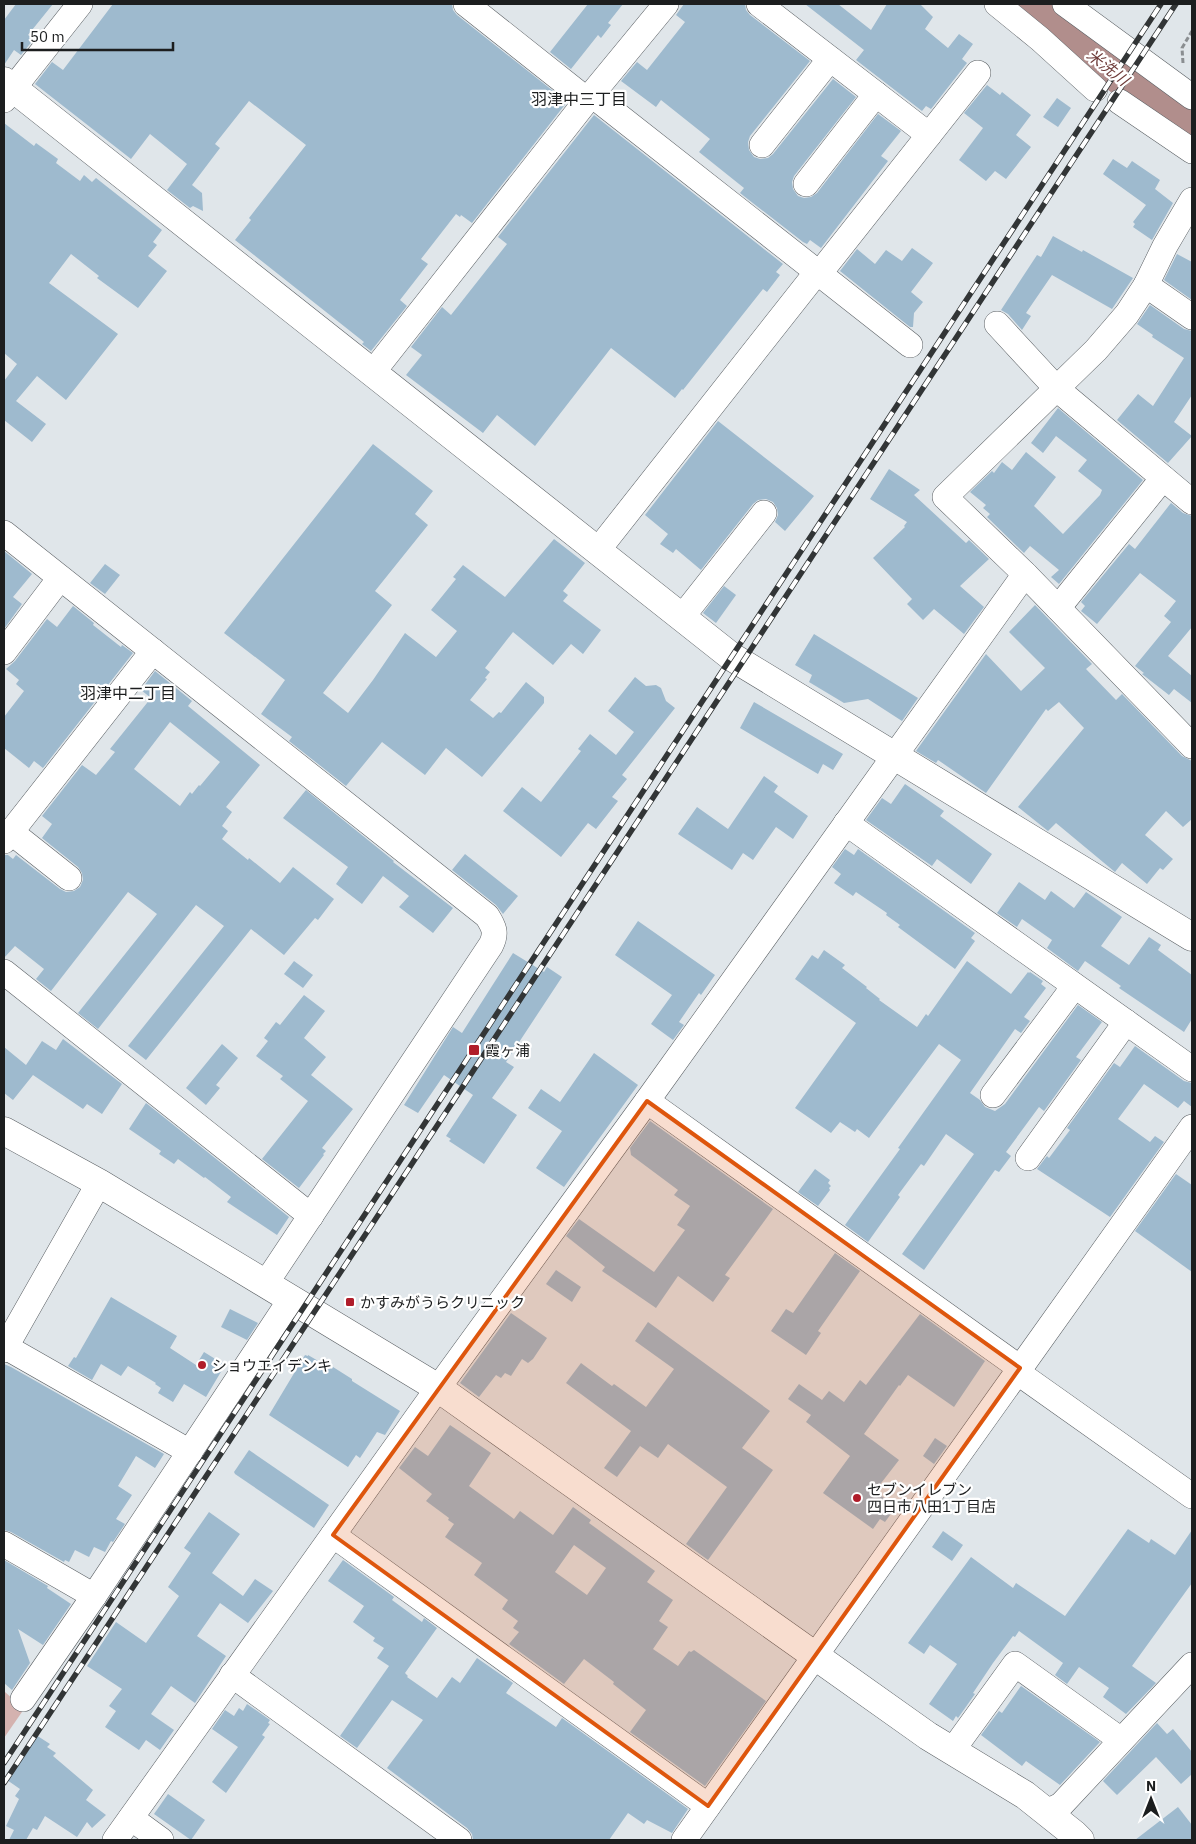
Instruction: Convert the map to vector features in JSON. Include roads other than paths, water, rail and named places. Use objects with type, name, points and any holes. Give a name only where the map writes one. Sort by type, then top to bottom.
[{"type":"street","points":[[80,4],[7,90],[373,372],[737,660],[1192,937]]},
{"type":"street","points":[[466,4],[910,345]]},
{"type":"street","points":[[373,372],[589,98],[666,4]]},
{"type":"street","points":[[758,4],[928,135]]},
{"type":"street","points":[[997,4],[1040,39],[1095,89]]},
{"type":"street","points":[[1064,4],[1192,97]]},
{"type":"street","points":[[762,145],[830,59]]},
{"type":"street","points":[[598,550],[978,73]]},
{"type":"street","points":[[806,184],[876,94]]},
{"type":"street","points":[[1120,102],[1192,151]]},
{"type":"street","points":[[1191,743],[1025,574],[945,497],[1057,390],[1127,314],[1146,285],[1165,246],[1192,200]]},
{"type":"street","points":[[1146,285],[1192,317]]},
{"type":"street","points":[[997,324],[1057,390],[1192,502]]},
{"type":"street","points":[[1058,608],[1163,478]]},
{"type":"street","points":[[682,617],[764,513]]},
{"type":"street","points":[[4,533],[487,916],[493,924],[495,932],[491,945],[266,1283]]},
{"type":"street","points":[[115,1840],[438,1388],[647,1101],[1025,574]]},
{"type":"street","points":[[4,652],[60,578]]},
{"type":"street","points":[[69,878],[7,836],[153,651]]},
{"type":"street","points":[[846,823],[1192,1069]]},
{"type":"street","points":[[4,972],[311,1216]]},
{"type":"street","points":[[993,1095],[1068,996],[1072,984]]},
{"type":"street","points":[[1028,1158],[1126,1022]]},
{"type":"street","points":[[647,1101],[1018,1370],[1189,1486]]},
{"type":"street","points":[[684,1840],[1192,1126]]},
{"type":"street","points":[[4,1131],[99,1183],[438,1388],[928,1736],[1025,1795],[1080,1840]]},
{"type":"street","points":[[99,1183],[4,1347],[190,1452]]},
{"type":"street","points":[[22,1699],[94,1596],[291,1298]]},
{"type":"street","points":[[333,1535],[708,1806]]},
{"type":"street","points":[[4,1544],[94,1596]]},
{"type":"street","points":[[952,1751],[1015,1664],[1121,1740]]},
{"type":"street","points":[[1047,1812],[1061,1805],[1192,1665]]},
{"type":"street","points":[[232,1675],[459,1840]]},
{"type":"street","points":[[131,1818],[161,1840]]},
{"type":"waterway","name":"米洗川","points":[[1027,4],[1144,95],[1192,124]]},
{"type":"railway","points":[[4,1763],[1161,4]]},
{"type":"railway","points":[[4,1783],[1176,4]]},
{"type":"place","name":"霞ヶ浦","points":[[474,1050]]},
{"type":"place","name":"かすみがうらクリニック","points":[[350,1302]]},
{"type":"place","name":"ショウエイデンキ","points":[[202,1365]]},
{"type":"place","name":"セブンイレブン 四日市八田1丁目店","points":[[857,1498]]},
{"type":"district","name":"羽津中三丁目","points":[[579,99]]},
{"type":"district","name":"羽津中二丁目","points":[[128,693]]}]
